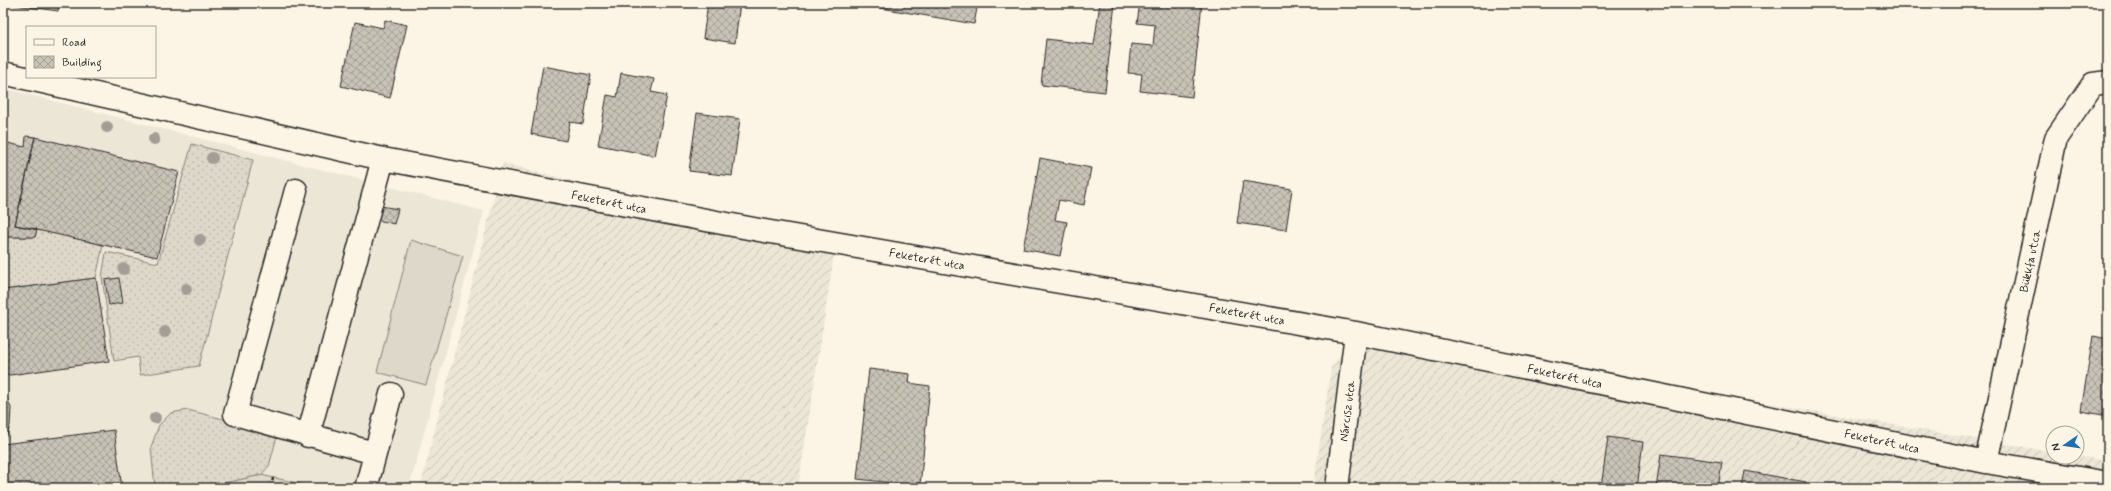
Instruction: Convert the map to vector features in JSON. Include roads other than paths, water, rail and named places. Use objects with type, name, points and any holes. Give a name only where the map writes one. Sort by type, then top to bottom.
[{"type":"street","name":"Feketerét utca","points":[[3,73],[383,159],[751,228],[1356,333],[1986,462],[2108,483]]},
{"type":"street","name":"Bükkfa utca","points":[[1986,462],[2056,138],[2093,84],[2108,82]]},
{"type":"street","points":[[308,436],[383,159]]},
{"type":"street","points":[[296,190],[235,414],[308,436],[374,453]]},
{"type":"street","name":"Nárcisz utca","points":[[1337,488],[1356,333]]},
{"type":"street","points":[[366,488],[374,453],[391,394]]}]
